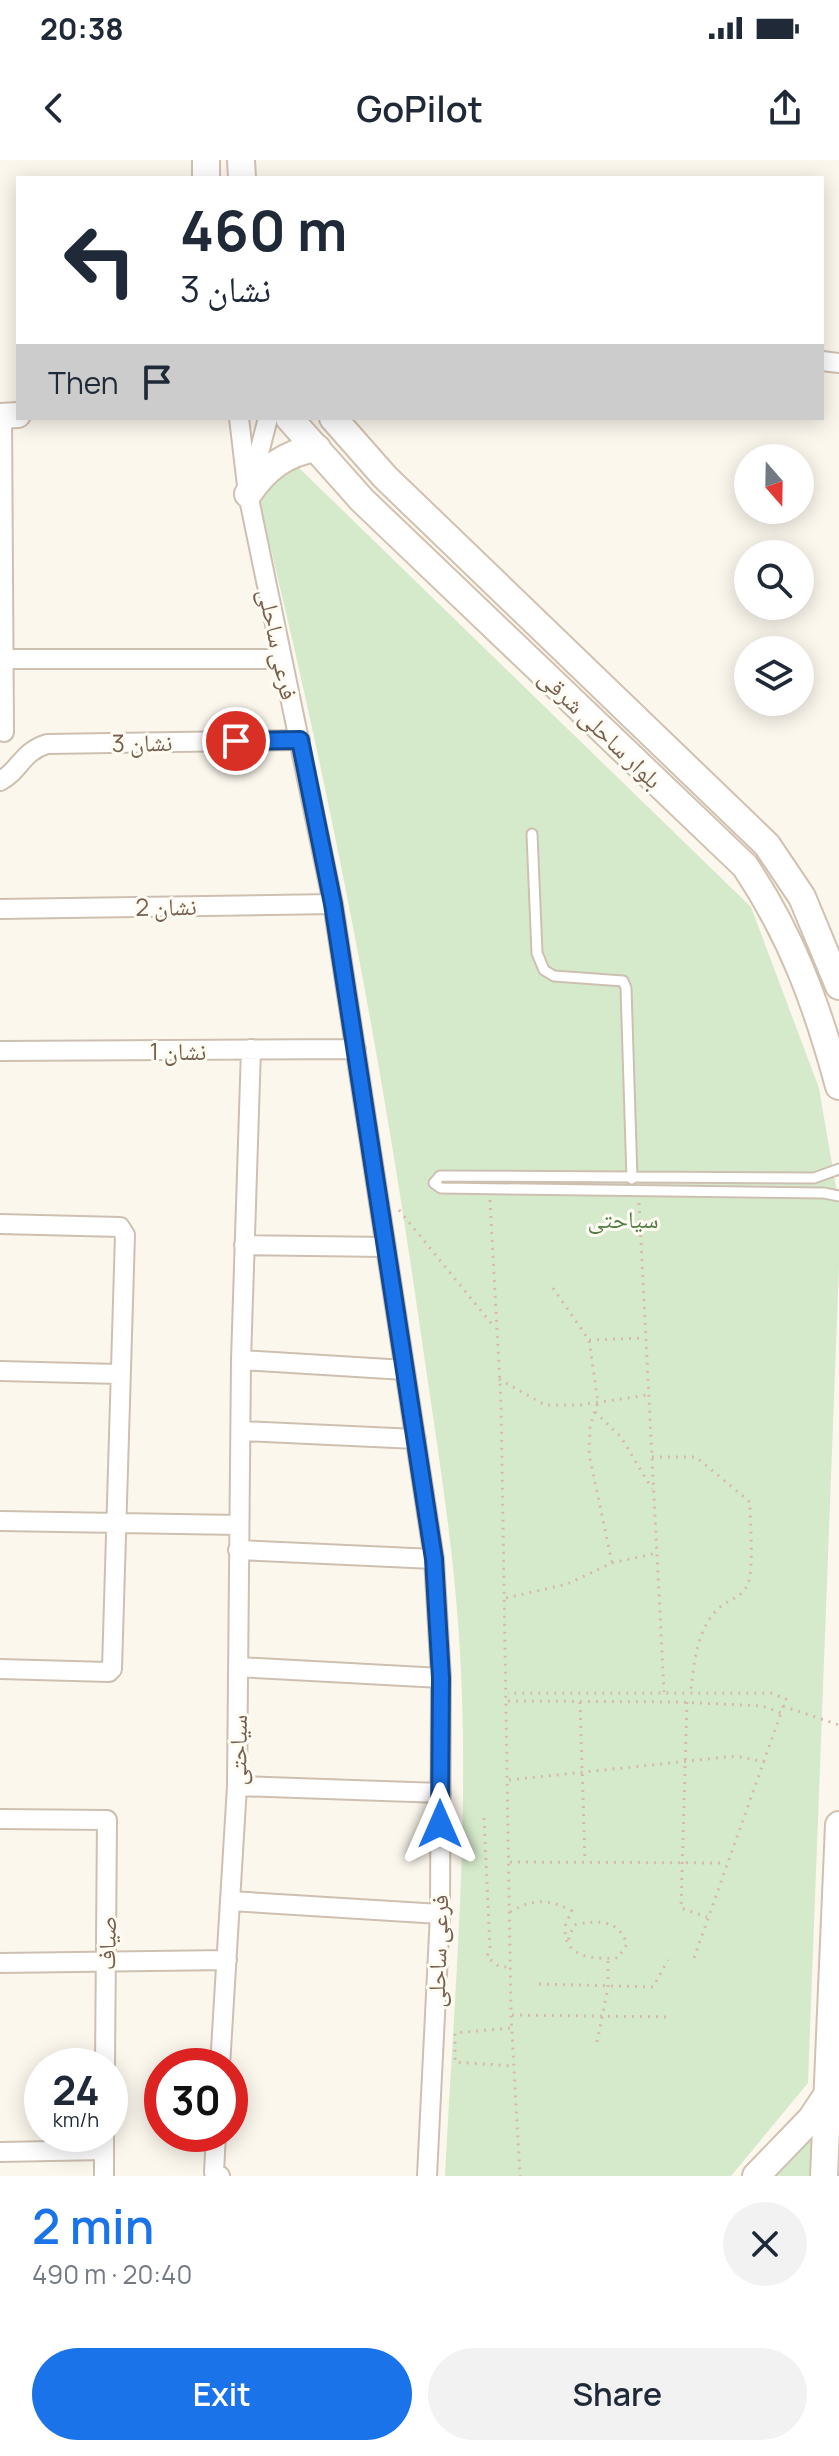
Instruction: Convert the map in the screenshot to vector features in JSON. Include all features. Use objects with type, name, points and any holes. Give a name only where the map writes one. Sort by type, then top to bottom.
[{"type":"main road","name":"بلوار ساحلی شرقی","points":[[291,420],[362,500],[745,866],[776,913],[806,980],[839,1086]]},
{"type":"main road","name":"بلوار ساحلی شرقی","points":[[335,420],[385,477],[767,845],[802,897],[839,986]]},
{"type":"main road","points":[[248,494],[262,474],[278,461],[295,451],[317,448]]},
{"type":"main road","points":[[824,2176],[827,2095],[834,2062],[839,1825]]},
{"type":"main road","points":[[756,2176],[811,2119],[827,2095]]},
{"type":"street","points":[[0,781],[34,748],[2,732],[4,659],[1,563],[7,416]]},
{"type":"street","name":"فرعی ساحلی","points":[[239,420],[248,494],[333,904],[434,1559],[441,1678],[440,1914],[427,2176]]},
{"type":"street","name":"فرعی ساحلی","points":[[248,494],[267,420]]},
{"type":"street","points":[[4,659],[282,659]]},
{"type":"street","name":"نشان 3","points":[[34,748],[47,744],[300,740]]},
{"type":"street","name":"نشان 2","points":[[0,909],[333,904]]},
{"type":"street","name":"سیاحتی","points":[[221,2048],[237,1786],[241,1360],[251,1049]]},
{"type":"street","name":"نشان 1","points":[[0,1051],[356,1049]]},
{"type":"street","points":[[0,1224],[120,1227],[123,1230],[113,1664],[109,1672],[0,1669]]},
{"type":"street","points":[[244,1245],[386,1247]]},
{"type":"street","points":[[241,1360],[405,1370]]},
{"type":"street","points":[[0,1371],[119,1374]]},
{"type":"street","points":[[241,1431],[416,1439]]},
{"type":"street","points":[[0,1521],[239,1525]]},
{"type":"street","points":[[238,1550],[434,1559]]},
{"type":"street","points":[[238,1667],[441,1678]]},
{"type":"street","points":[[237,1786],[441,1793]]},
{"type":"street","name":"صیاف","points":[[0,1819],[107,1820],[105,2048]]},
{"type":"street","points":[[231,1901],[440,1914]]},
{"type":"street","points":[[0,1963],[227,1960]]},
{"type":"street","points":[[0,2152],[24,2150]]},
{"type":"street","points":[[104,2152],[104,2176]]},
{"type":"street","points":[[215,2152],[214,2172],[220,2176]]},
{"type":"lane","points":[[532,834],[537,953],[544,970],[554,976],[623,981],[626,988],[635,1191]]},
{"type":"lane","points":[[826,1173],[834,1195],[441,1188],[434,1183],[440,1176],[814,1178],[826,1173],[839,1169]]},
{"type":"path","points":[[489,1189],[506,1598],[511,2027],[520,2176]]},
{"type":"path","points":[[635,1191],[646,1338],[664,1692]]},
{"type":"path","points":[[396,1207],[497,1330]]},
{"type":"path","points":[[553,1288],[589,1340],[598,1402],[590,1426],[589,1454],[612,1563]]},
{"type":"path","points":[[589,1340],[646,1338]]},
{"type":"path","points":[[499,1379],[545,1405],[649,1395]]},
{"type":"path","points":[[595,1412],[621,1437],[654,1492]]},
{"type":"path","points":[[652,1457],[696,1457],[750,1502],[749,1582],[741,1595],[719,1608],[705,1628],[694,1656],[691,1691]]},
{"type":"path","points":[[506,1598],[567,1584],[612,1563],[657,1553]]},
{"type":"path","points":[[508,1693],[691,1691],[771,1693],[786,1699],[694,1958]]},
{"type":"path","points":[[508,1701],[687,1702],[763,1706],[781,1713]]},
{"type":"path","points":[[580,1702],[585,1861]]},
{"type":"path","points":[[687,1702],[681,1908],[707,1917]]},
{"type":"path","points":[[783,1706],[839,1725]]},
{"type":"path","points":[[509,1780],[736,1756],[765,1762]]},
{"type":"path","points":[[484,1818],[490,1948],[487,1957],[491,1963],[510,1968]]},
{"type":"path","points":[[509,1862],[726,1863]]},
{"type":"path","points":[[510,1912],[524,1904],[545,1900],[572,1911],[564,1926],[568,1941],[581,1957],[618,1958],[627,1944],[622,1932],[612,1924],[592,1921],[574,1925],[568,1941]]},
{"type":"path","points":[[597,2042],[608,1988],[608,1959]]},
{"type":"path","points":[[539,1984],[653,1987],[668,1960]]},
{"type":"path","points":[[511,2015],[672,2017]]},
{"type":"path","points":[[511,2027],[455,2033],[455,2062],[514,2066]]},
{"type":"green space","name":"سیاحتی","points":[[296,465],[751,907],[819,1088],[839,1205],[839,1267],[808,2083],[731,2176],[445,2176],[462,1839],[462,1704],[456,1597],[419,1321],[368,1007],[305,696],[256,489]]},
{"type":"green space","points":[[818,2118],[815,2176],[761,2176]]},
{"type":"route","points":[[236,741],[300,740],[333,904],[434,1559],[441,1678],[440,1824]]}]
